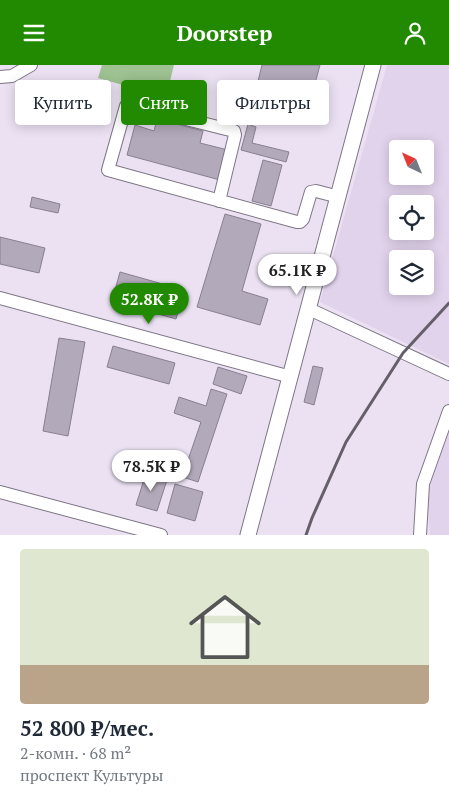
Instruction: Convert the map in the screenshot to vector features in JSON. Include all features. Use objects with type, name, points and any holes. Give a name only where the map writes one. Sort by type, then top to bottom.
[{"type":"main road","points":[[248,535],[373,65]]},
{"type":"street","points":[[0,77],[12,76],[30,65]]},
{"type":"street","points":[[219,201],[235,135],[234,131],[130,105],[126,106],[108,170],[219,201],[300,223],[311,192],[316,191],[339,197]]},
{"type":"street","points":[[0,298],[291,377]]},
{"type":"street","points":[[309,309],[449,374]]},
{"type":"street","points":[[420,535],[423,484],[449,411]]},
{"type":"street","points":[[0,492],[161,535]]},
{"type":"shaded area","points":[[387,65],[449,65],[449,364],[320,302]]},
{"type":"shaded area","points":[[449,430],[449,535],[430,535],[427,495]]},
{"type":"green space","points":[[102,65],[174,65],[170,80],[121,80],[121,84],[111,80],[98,78]]},
{"type":"building","points":[[262,65],[320,65],[316,80],[258,80]]},
{"type":"building","points":[[135,125],[154,131],[156,125],[180,125],[203,131],[200,143],[228,150],[220,180],[127,155]]},
{"type":"building","points":[[248,125],[251,125],[256,127],[252,143],[289,152],[286,162],[241,150]]},
{"type":"building","points":[[263,160],[282,165],[271,206],[252,201]]},
{"type":"building","points":[[32,197],[60,204],[58,213],[30,207]]},
{"type":"building","points":[[225,214],[261,224],[242,291],[268,299],[260,325],[197,307]]},
{"type":"building","points":[[0,237],[45,248],[39,273],[0,264]]},
{"type":"building","points":[[120,272],[184,290],[176,319],[112,301]]},
{"type":"building","points":[[59,338],[85,342],[68,436],[43,431]]},
{"type":"building","points":[[113,346],[175,363],[169,384],[107,367]]},
{"type":"building","points":[[313,366],[323,368],[314,405],[304,402]]},
{"type":"building","points":[[218,367],[247,376],[241,394],[213,384]]},
{"type":"building","points":[[211,389],[227,394],[198,482],[155,468],[161,451],[188,460],[201,422],[174,413],[179,397],[206,406]]},
{"type":"building","points":[[146,473],[167,480],[157,511],[136,505]]},
{"type":"building","points":[[175,484],[203,492],[195,521],[167,513]]},
{"type":"railway","points":[[306,535],[346,442],[403,353],[449,303]]}]
